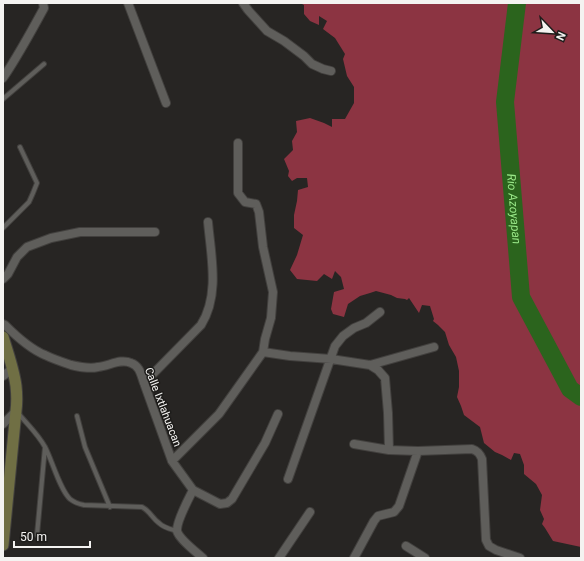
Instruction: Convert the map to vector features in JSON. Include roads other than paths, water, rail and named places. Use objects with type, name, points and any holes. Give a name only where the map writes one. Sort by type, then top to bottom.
[{"type":"main road","points":[[3,337],[8,372],[16,385],[16,411],[3,545]]},
{"type":"street","points":[[3,78],[30,34],[44,8],[44,3]]},
{"type":"street","points":[[128,3],[166,103]]},
{"type":"street","points":[[243,3],[267,31],[284,41],[312,64],[331,71]]},
{"type":"street","points":[[172,461],[219,414],[263,352],[271,318],[273,292],[263,247],[259,212],[256,204],[245,202],[238,194],[238,143]]},
{"type":"street","points":[[144,383],[200,325],[210,306],[213,292],[212,261],[208,222]]},
{"type":"street","points":[[3,279],[8,274],[17,257],[27,247],[51,238],[80,232],[155,232]]},
{"type":"street","points":[[288,479],[335,346],[343,336],[354,328],[366,323],[380,312]]},
{"type":"street","name":"Calle Ixtlahuacan","points":[[3,324],[32,348],[55,360],[88,368],[98,368],[125,361],[135,365],[138,368],[144,383],[172,461],[194,490]]},
{"type":"street","points":[[370,365],[434,347]]},
{"type":"street","points":[[263,352],[290,356],[331,359],[370,365],[378,370],[385,378],[389,450]]},
{"type":"street","points":[[3,424],[16,411]]},
{"type":"street","points":[[203,558],[183,540],[177,531],[184,508],[194,490],[220,504],[227,503],[232,499],[265,443],[278,414]]},
{"type":"street","points":[[354,444],[389,450],[476,450],[480,453],[482,459],[486,540],[489,546],[496,550],[520,558]]},
{"type":"street","points":[[354,558],[378,516],[394,512],[399,506],[418,451]]},
{"type":"street","points":[[279,558],[310,512]]},
{"type":"street","points":[[406,546],[425,558]]},
{"type":"lane","points":[[3,99],[44,64]]},
{"type":"lane","points":[[3,228],[29,202],[37,183],[20,147]]},
{"type":"lane","points":[[16,411],[38,435],[45,447],[62,488],[71,500],[84,506],[142,507],[167,529],[177,531]]},
{"type":"lane","points":[[77,416],[85,447],[110,507]]},
{"type":"lane","points":[[37,535],[45,447]]},
{"type":"waterway","name":"Rio Azoyapan","points":[[517,3],[505,102],[521,297],[570,389],[581,397]]}]
